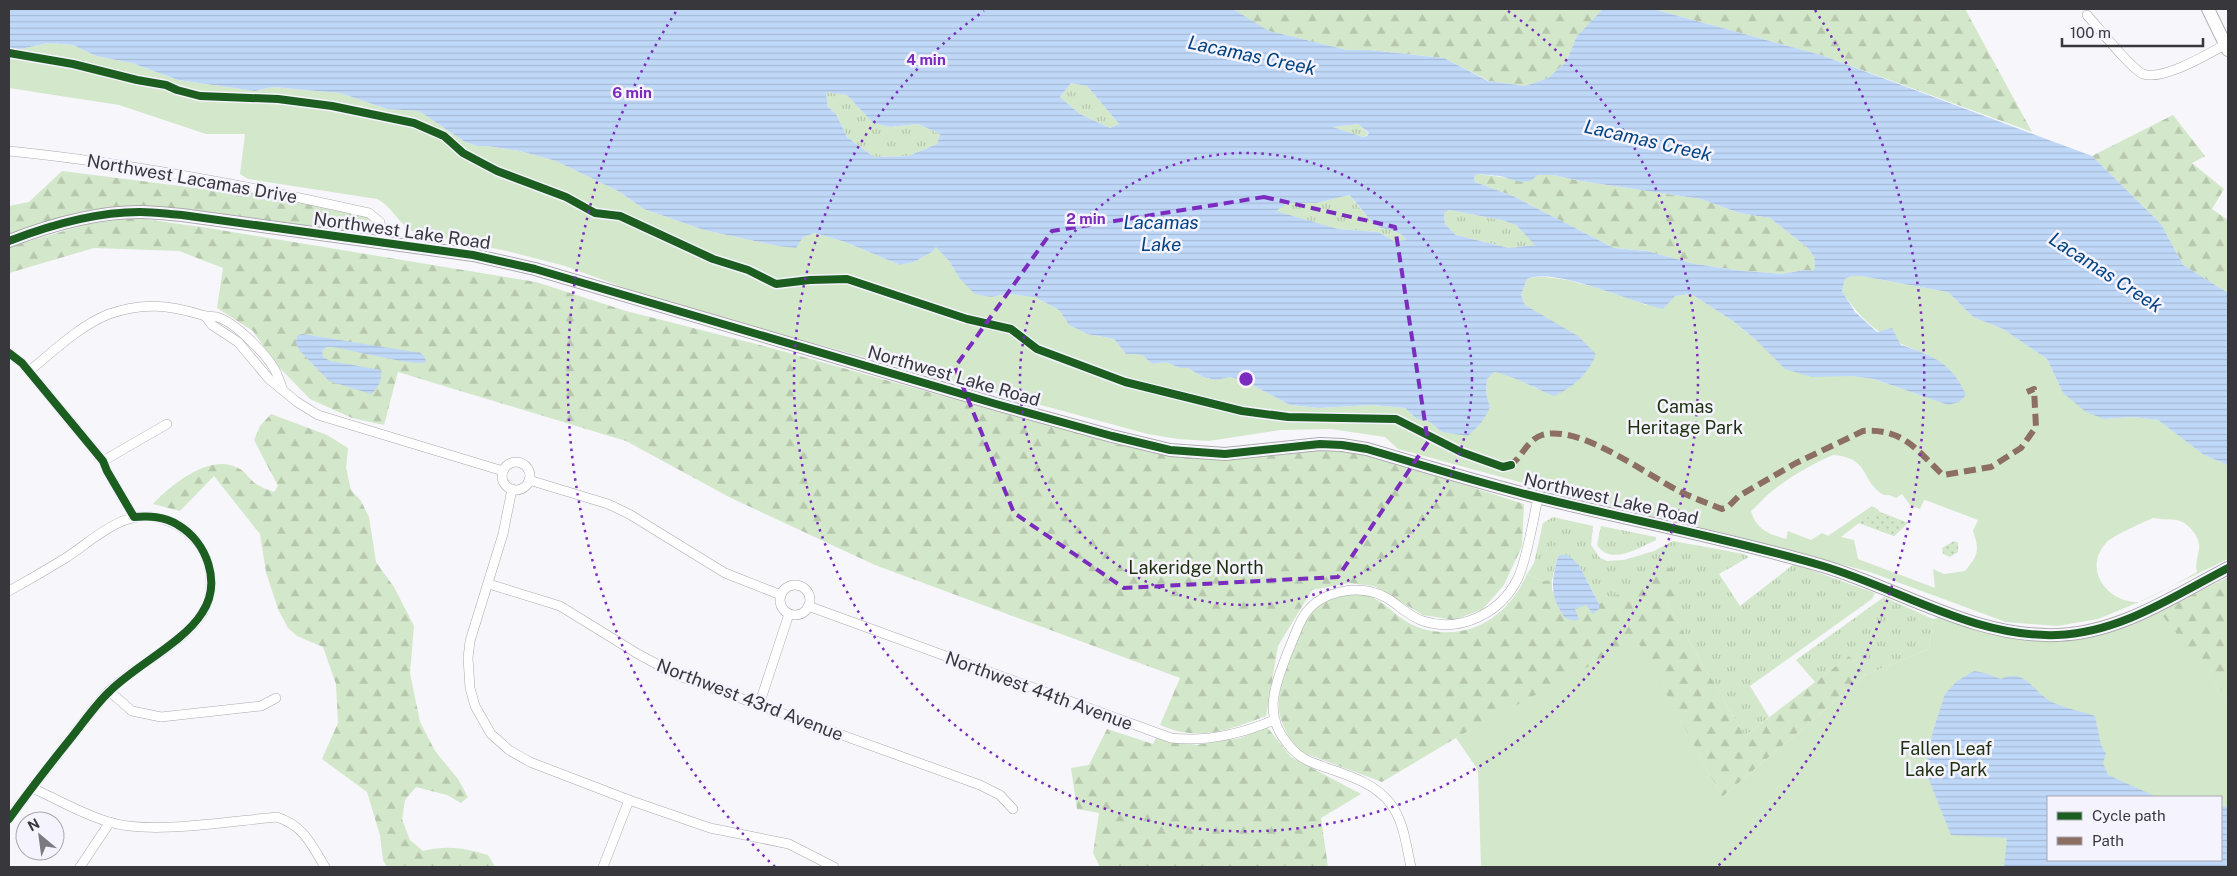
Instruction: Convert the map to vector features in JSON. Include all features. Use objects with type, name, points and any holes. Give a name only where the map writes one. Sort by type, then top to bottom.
[{"type":"main road","points":[[2208,9],[2227,47]]},
{"type":"main road","name":"Northwest Lake Road","points":[[9,241],[38,230],[72,221],[140,212],[182,215],[472,255],[535,269],[987,401],[1170,450],[1225,454],[1320,444],[1367,449],[1538,498],[1732,542],[1825,566],[1958,617],[2004,631],[2032,635],[2058,635],[2106,627],[2133,616],[2228,568]]},
{"type":"street","points":[[2087,15],[2133,66],[2143,74],[2157,75],[2227,47]]},
{"type":"street","name":"Northwest Lacamas Drive","points":[[9,150],[254,187],[369,213],[380,222],[383,242]]},
{"type":"street","points":[[28,371],[83,328],[110,314],[149,306],[168,306],[205,316],[218,317],[247,337],[275,370],[282,388],[297,402],[318,415],[503,471]]},
{"type":"street","points":[[9,353],[28,371],[103,461],[167,424]]},
{"type":"street","points":[[510,463],[520,463],[528,469],[529,480],[523,488],[512,489],[504,483],[503,471],[510,463]]},
{"type":"street","points":[[529,480],[608,504],[629,514],[726,573],[781,595]]},
{"type":"street","points":[[512,489],[503,534],[470,641],[468,658],[470,688],[475,706],[491,734],[509,750],[530,762],[629,800],[710,828],[789,844],[834,867]]},
{"type":"street","points":[[1411,867],[1402,825],[1394,809],[1385,798],[1364,782],[1303,757],[1289,745],[1274,720],[1273,703],[1278,679],[1299,625],[1313,605],[1334,593],[1358,590],[1384,596],[1415,618],[1431,623],[1463,623],[1483,616],[1496,608],[1506,598],[1518,578],[1538,498]]},
{"type":"street","points":[[9,591],[65,558],[123,520],[148,516],[161,518],[177,524],[192,536],[200,545],[209,568],[211,584],[209,599],[202,613],[188,630],[109,691],[9,818]]},
{"type":"street","name":"Northwest 43rd Avenue","points":[[489,584],[560,606],[665,669],[980,785],[1000,795],[1013,809]]},
{"type":"street","points":[[790,586],[801,587],[809,596],[808,606],[799,614],[789,614],[780,605],[781,595],[790,586]]},
{"type":"street","name":"Northwest 44th Avenue","points":[[808,606],[1171,738],[1200,740],[1215,738],[1274,720]]},
{"type":"street","points":[[759,705],[789,614]]},
{"type":"street","points":[[109,691],[132,711],[161,717],[261,706],[276,698]]},
{"type":"street","points":[[32,788],[110,822],[134,826],[166,826],[276,817],[291,822],[312,845],[325,867]]},
{"type":"street","points":[[603,867],[629,800]]},
{"type":"street","points":[[80,867],[110,822]]},
{"type":"highlighted area","points":[[1264,197],[1395,227],[1428,442],[1338,577],[1124,588],[1014,513],[955,367],[1052,231]]},
{"type":"green space","points":[[1233,9],[1606,9],[1577,36],[1566,62],[1548,78],[1525,86],[1489,81],[1444,58],[1369,50],[1347,50],[1268,31]]},
{"type":"green space","points":[[1653,9],[1965,9],[2032,132],[1821,55]]},
{"type":"green space","name":"Camas Heritage Park","points":[[48,43],[73,45],[96,56],[132,63],[178,80],[255,91],[272,87],[340,93],[387,109],[419,111],[465,142],[477,146],[520,151],[556,161],[618,191],[644,209],[704,230],[778,246],[791,246],[803,237],[815,233],[845,242],[900,265],[914,262],[932,252],[936,246],[949,261],[960,279],[991,297],[1008,294],[1035,297],[1059,310],[1069,325],[1087,334],[1114,339],[1126,354],[1142,355],[1152,364],[1166,362],[1180,368],[1188,368],[1203,377],[1215,380],[1230,377],[1245,381],[1290,405],[1319,408],[1372,405],[1405,408],[1417,419],[1430,422],[1442,432],[1490,409],[1486,392],[1487,378],[1494,372],[1517,377],[1537,389],[1543,316],[1525,305],[1521,295],[1527,279],[1537,277],[1568,280],[1646,305],[1675,296],[1691,294],[1733,321],[1756,340],[1851,376],[1874,379],[1948,405],[1927,354],[1900,343],[1878,331],[1859,314],[1842,291],[1845,279],[1851,276],[1861,276],[1948,292],[1973,317],[2003,329],[2047,359],[2063,393],[2104,419],[2132,417],[2158,420],[2204,455],[2228,465],[2228,559],[2170,587],[2197,572],[2198,541],[2190,528],[2181,521],[2153,518],[2109,540],[2099,553],[2097,564],[2098,574],[2102,583],[2109,591],[2117,597],[2139,602],[2098,619],[2057,626],[2006,622],[1870,572],[1769,545],[1649,517],[1398,449],[1385,437],[1331,429],[1280,430],[1209,441],[1178,439],[1148,434],[717,317],[647,296],[565,266],[507,251],[414,232],[408,229],[383,202],[377,199],[248,179],[240,174],[245,134],[206,134],[119,105],[9,88],[9,48],[16,50]],"holes":[[[1833,455],[1845,457],[1860,465],[1871,483],[1884,495],[1896,498],[1902,494],[1910,505],[1920,509],[1924,500],[1978,520],[1973,531],[1977,543],[1975,557],[1965,571],[1944,574],[1933,569],[1935,588],[1858,559],[1854,540],[1841,537],[1859,523],[1894,536],[1908,523],[1878,511],[1872,506],[1828,536],[1822,533],[1811,540],[1788,531],[1786,539],[1768,533],[1756,522],[1751,511],[1766,497],[1793,477]]]},
{"type":"green space","points":[[1071,83],[1087,86],[1119,124],[1110,128],[1080,114],[1060,97]]},
{"type":"green space","points":[[826,92],[847,95],[873,123],[890,127],[918,124],[940,134],[937,144],[908,156],[874,157],[847,137],[836,114],[828,107]]},
{"type":"green space","points":[[2173,115],[2205,156],[2192,163],[2224,189],[2212,209],[2228,220],[2228,293],[2183,265],[2161,224],[2092,156]]},
{"type":"green space","points":[[1358,124],[1369,134],[1363,137],[1333,127]]},
{"type":"green space","points":[[62,171],[236,193],[238,185],[344,208],[372,218],[373,225],[370,232],[362,234],[111,208],[9,239],[9,206],[29,202]]},
{"type":"green space","points":[[1477,174],[1531,181],[1538,175],[1553,175],[1701,199],[1739,213],[1770,218],[1808,248],[1814,257],[1815,268],[1812,271],[1804,270],[1782,274],[1743,271],[1695,264],[1647,251],[1614,248],[1513,196],[1475,182],[1474,177]]},
{"type":"green space","points":[[1349,195],[1375,225],[1397,232],[1404,236],[1406,240],[1394,241],[1378,232],[1338,229],[1275,211],[1288,203],[1317,203]]},
{"type":"green space","points":[[1449,210],[1502,220],[1516,225],[1536,245],[1509,248],[1456,235],[1445,224],[1444,213]]},
{"type":"green space","name":"Lakeridge North","points":[[136,218],[202,227],[536,282],[626,311],[768,347],[996,411],[1066,428],[1114,444],[1209,459],[1339,449],[1393,462],[1524,504],[1522,546],[1504,585],[1483,609],[1454,620],[1423,615],[1374,586],[1349,583],[1312,590],[1278,646],[1266,716],[1239,726],[1213,732],[1187,733],[1174,730],[1160,725],[1180,678],[875,565],[731,498],[626,441],[398,372],[384,425],[352,418],[310,399],[275,363],[253,331],[217,308],[223,268],[179,251],[94,248],[9,273],[9,247],[88,224]]},
{"type":"green space","points":[[271,414],[327,435],[348,448],[346,468],[351,490],[361,501],[369,517],[376,562],[394,587],[414,626],[410,673],[420,722],[435,751],[458,779],[468,797],[461,803],[447,795],[416,787],[405,800],[402,819],[410,840],[423,851],[456,848],[488,855],[495,867],[387,867],[383,860],[380,835],[367,792],[322,759],[338,723],[336,684],[323,647],[297,636],[288,628],[278,609],[266,572],[260,534],[214,476],[180,511],[153,504],[180,480],[192,473],[215,465],[227,464],[238,468],[256,484],[274,492],[278,486],[254,440],[260,426]]},
{"type":"green space","points":[[1877,511],[1908,523],[1894,536],[1859,523]]},
{"type":"green space","points":[[1553,517],[1593,526],[1591,545],[1600,558],[1607,561],[1624,560],[1654,551],[1673,541],[1744,554],[1749,557],[1719,574],[1740,606],[1794,564],[1875,593],[1872,599],[1750,686],[1769,717],[1745,736],[1666,602],[1613,598],[1599,604],[1579,565],[1557,558],[1552,580],[1542,581],[1527,574],[1534,563],[1543,523]]},
{"type":"green space","points":[[1601,526],[1656,537],[1656,540],[1633,551],[1617,555],[1609,554],[1597,545]]},
{"type":"green space","points":[[1954,541],[1958,543],[1958,552],[1950,557],[1943,554],[1942,548]]},
{"type":"green space","points":[[1672,567],[1686,591],[1666,602],[1745,736],[1849,656],[1866,675],[1722,797],[1637,641],[1456,738],[1382,782],[1304,753],[1292,741],[1284,727],[1280,716],[1280,695],[1285,667],[1294,641],[1311,612],[1319,605],[1335,597],[1353,593],[1364,594],[1374,598],[1409,623],[1420,628],[1437,632],[1454,632],[1470,629],[1484,623],[1497,614],[1519,590],[1527,574],[1542,581],[1552,580],[1552,591],[1575,609],[1586,604],[1593,613],[1599,609],[1599,604]]},
{"type":"green space","points":[[2228,577],[2228,700],[2159,612]]},
{"type":"green space","points":[[1884,597],[1933,619],[1929,649],[1866,675],[1849,656],[1815,682],[1796,660]]},
{"type":"green space","name":"Fallen Leaf Lake Park","points":[[2159,611],[2228,700],[2228,867],[1481,866],[1478,770],[1456,738],[1637,640],[1722,797],[1866,675],[1929,649],[1933,619],[1940,617],[1994,635],[2061,641]]},
{"type":"green space","points":[[1267,727],[1291,757],[1361,794],[1321,818],[1328,867],[1100,867],[1093,853],[1099,813],[1077,809],[1071,768],[1089,765],[1107,729],[1153,744],[1157,736],[1196,745],[1240,738]]},
{"type":"water","name":"Lacamas Lake","points":[[9,9],[1233,9],[1269,31],[1347,50],[1369,50],[1444,58],[1488,81],[1525,86],[1548,78],[1566,62],[1577,36],[1603,9],[1653,9],[1821,55],[2092,156],[2161,224],[2183,265],[2228,293],[2228,465],[2204,455],[2158,420],[2132,417],[2104,419],[2086,412],[2063,393],[2047,359],[2003,329],[1973,317],[1948,292],[1861,276],[1851,276],[1845,279],[1842,291],[1855,312],[1877,332],[1892,328],[1901,345],[1940,362],[1954,375],[1966,395],[1959,402],[1948,405],[1874,379],[1851,376],[1812,377],[1785,369],[1756,340],[1733,321],[1691,294],[1675,296],[1663,309],[1574,281],[1539,276],[1527,279],[1521,295],[1525,305],[1578,336],[1596,354],[1589,368],[1580,379],[1554,396],[1494,372],[1487,379],[1486,392],[1490,408],[1481,423],[1468,436],[1442,432],[1430,422],[1417,419],[1405,408],[1372,405],[1319,408],[1290,405],[1245,381],[1230,377],[1216,380],[1203,377],[1188,368],[1180,368],[1166,362],[1152,364],[1142,355],[1126,354],[1114,339],[1087,334],[1069,325],[1059,310],[1035,297],[1008,294],[991,297],[975,294],[960,279],[949,261],[936,247],[932,252],[914,262],[900,265],[845,242],[815,233],[803,237],[796,248],[778,246],[704,230],[644,209],[618,191],[556,161],[520,151],[477,146],[465,142],[419,111],[387,109],[340,93],[272,87],[255,91],[178,80],[132,63],[96,56],[73,45],[48,43],[16,50],[9,48]],"holes":[[[1071,83],[1087,86],[1119,124],[1110,128],[1080,114],[1060,97]],[[826,92],[847,95],[873,123],[890,127],[918,124],[940,134],[937,144],[908,156],[874,157],[847,137],[836,114],[828,107]],[[1358,124],[1369,133],[1363,137],[1333,127]],[[1477,174],[1500,176],[1521,182],[1531,181],[1538,175],[1553,175],[1701,199],[1739,213],[1770,218],[1808,248],[1814,257],[1815,268],[1812,271],[1804,270],[1782,274],[1743,271],[1695,264],[1647,251],[1614,248],[1513,196],[1475,182],[1474,177]],[[1349,195],[1375,225],[1397,232],[1406,240],[1394,241],[1378,232],[1338,229],[1276,211],[1288,203],[1317,203]],[[1449,210],[1502,220],[1516,225],[1535,245],[1509,248],[1456,235],[1445,224],[1444,213]]]},
{"type":"water","points":[[302,334],[421,353],[426,362],[396,360],[332,347],[326,347],[322,351],[323,357],[330,361],[381,370],[379,383],[371,394],[329,381],[299,350],[296,343],[297,336]]},
{"type":"water","points":[[1560,555],[1568,555],[1579,565],[1599,604],[1599,609],[1593,614],[1586,605],[1575,609],[1579,619],[1575,621],[1565,618],[1554,595],[1553,582],[1556,562]]},
{"type":"water","points":[[1974,671],[2001,679],[2017,676],[2023,678],[2050,701],[2066,708],[2095,716],[2101,745],[2106,754],[2103,763],[2108,775],[2155,796],[2047,796],[2047,861],[2222,861],[2222,807],[2228,806],[2228,867],[2004,867],[2007,838],[1951,835],[1925,770],[1933,731],[1945,694],[1957,681]]},
{"type":"marked path","points":[[1509,466],[1537,437],[1557,434],[1575,437],[1612,452],[1679,491],[1722,509],[1728,507],[1739,496],[1796,463],[1863,431],[1877,431],[1899,437],[1909,443],[1943,475],[1991,467],[2021,448],[2036,427],[2034,389],[2027,392]]},
{"type":"cycle path","points":[[9,53],[73,64],[137,80],[166,85],[200,96],[278,99],[332,106],[414,123],[444,136],[463,153],[497,171],[566,197],[595,213],[620,216],[713,259],[748,270],[776,284],[810,280],[847,279],[967,319],[1011,329],[1037,349],[1125,382],[1242,411],[1288,417],[1396,419],[1461,452],[1503,467],[1511,465]]},
{"type":"cycle path","points":[[9,241],[73,220],[106,214],[145,212],[182,215],[473,255],[535,269],[996,404],[1112,436],[1170,450],[1225,454],[1320,444],[1367,449],[1519,493],[1788,556],[1852,576],[1967,621],[1996,629],[2026,634],[2057,635],[2103,628],[2167,601],[2228,568]]},
{"type":"cycle path","points":[[9,353],[22,363],[103,461],[134,517],[162,518],[173,522],[188,532],[204,552],[211,576],[211,589],[208,601],[194,624],[172,644],[120,682],[105,696],[9,819]]},
{"type":"water label","name":"Lacamas Creek","points":[[1252,55]]},
{"type":"water label","name":"Lacamas Creek","points":[[1648,140]]},
{"type":"water label","name":"Lacamas Creek","points":[[2106,272]]}]
